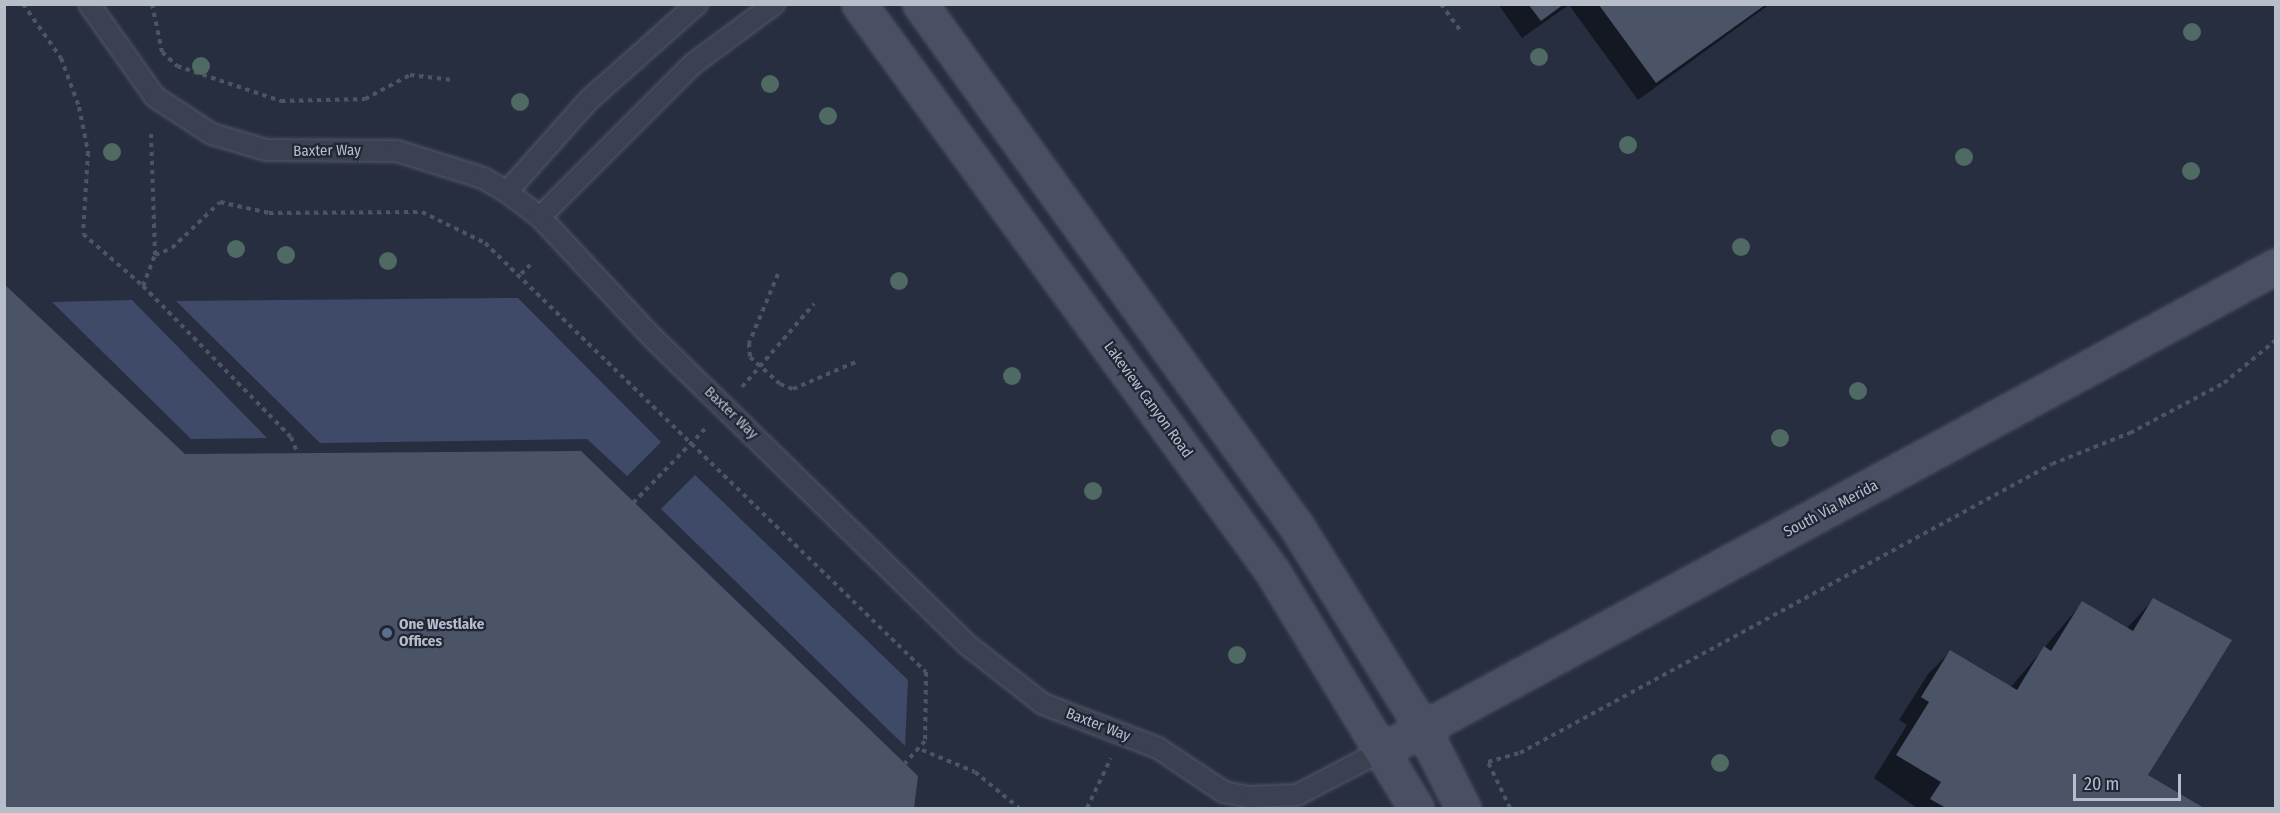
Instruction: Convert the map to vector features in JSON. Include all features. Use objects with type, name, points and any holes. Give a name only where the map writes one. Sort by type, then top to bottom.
[{"type":"street","name":"Lakeview Canyon Road","points":[[860,4],[1272,571],[1385,749],[1416,808]]},
{"type":"street","points":[[920,4],[1298,528],[1422,727],[1463,808]]},
{"type":"street","name":"South Via Merida","points":[[1385,749],[2276,266]]},
{"type":"lane","name":"Baxter Way","points":[[89,4],[155,97],[212,134],[266,150],[397,151],[483,178],[507,192],[540,217],[653,338],[969,646],[1043,704],[1158,748],[1224,792],[1271,800],[1330,782],[1385,749]]},
{"type":"lane","points":[[507,192],[590,99],[697,4]]},
{"type":"lane","points":[[540,217],[693,64],[774,4]]},
{"type":"path","points":[[23,4],[61,58],[79,106],[88,152],[80,229],[143,285],[291,437],[298,454]]},
{"type":"path","points":[[152,4],[162,52],[177,66],[281,101],[365,99],[410,75],[453,80]]},
{"type":"path","points":[[1441,4],[1461,32]]},
{"type":"path","points":[[143,285],[155,255],[151,134]]},
{"type":"path","points":[[155,255],[172,248],[220,202],[269,213],[422,212],[452,222],[521,274],[926,672],[922,750],[905,763]]},
{"type":"path","points":[[521,274],[530,265]]},
{"type":"path","points":[[778,274],[750,343],[750,357],[780,384],[793,389],[858,361]]},
{"type":"path","points":[[773,356],[814,304]]},
{"type":"path","points":[[1510,808],[1488,762],[1520,753],[2052,464],[2130,433],[2213,388],[2276,340]]},
{"type":"path","points":[[1087,808],[1100,792],[1120,732]]},
{"type":"path","points":[[922,750],[975,772],[1019,808]]},
{"type":"water","points":[[518,298],[661,442],[627,476],[587,439],[320,443],[176,301]]},
{"type":"water","points":[[132,300],[267,438],[191,439],[52,302]]},
{"type":"water","points":[[695,475],[908,680],[905,746],[661,509]]},
{"type":"building","points":[[1528,4],[1564,4],[1541,21]]},
{"type":"building","points":[[1599,5],[1765,5],[1656,83]]},
{"type":"building","name":"One Westlake Offices","points":[[4,284],[185,454],[581,451],[918,776],[914,808],[4,808]]},
{"type":"building","points":[[2153,598],[2232,640],[2148,775],[2204,808],[1946,808],[1930,799],[1941,782],[1896,755],[1929,702],[1921,697],[1950,650],[2017,690],[2044,646],[2051,651],[2082,601],[2133,631]]},
{"type":"place","name":"One Westlake Offices","points":[[387,633]]}]
